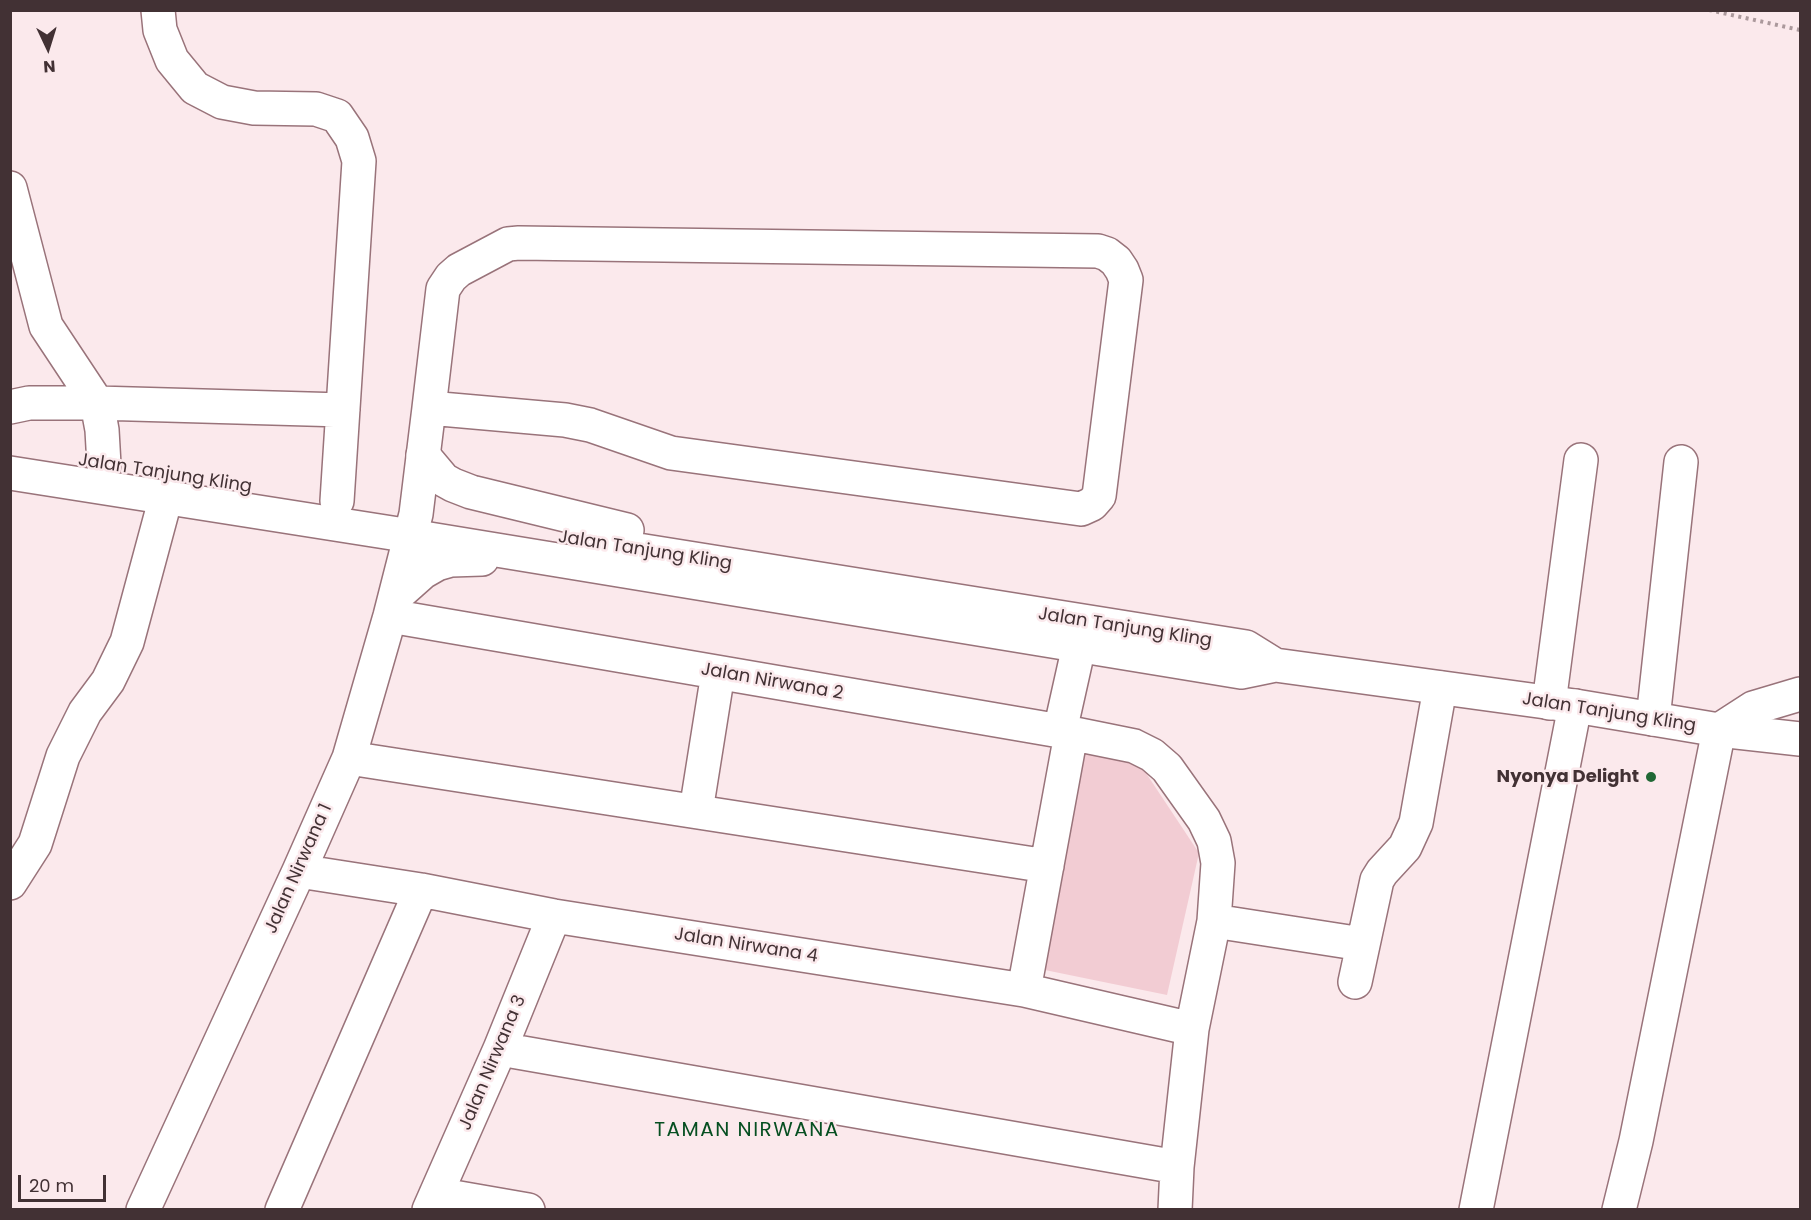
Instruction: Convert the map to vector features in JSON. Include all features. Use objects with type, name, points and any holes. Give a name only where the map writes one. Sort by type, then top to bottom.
[{"type":"main road","points":[[158,10],[160,30],[172,60],[195,88],[222,102],[254,108],[316,109],[338,116],[352,138],[359,161],[337,501]]},
{"type":"main road","points":[[10,188],[46,326],[97,403],[102,430],[104,465]]},
{"type":"main road","name":"Jalan Nirwana 1","points":[[143,1209],[349,758],[393,606],[413,525],[443,289],[451,277],[459,270],[508,244],[1098,251],[1116,261],[1126,280],[1099,495],[1092,504],[1081,509],[671,453],[590,425],[566,420],[429,408]]},
{"type":"main road","points":[[10,407],[29,403],[97,403],[343,410]]},
{"type":"main road","name":"Jalan Tanjung Kling","points":[[10,450],[337,501],[413,525],[544,558],[1079,646],[1242,672],[1275,666],[1562,704],[1719,730],[1800,740]]},
{"type":"main road","points":[[423,455],[444,480],[471,492],[649,535],[710,561]]},
{"type":"main road","points":[[1476,1209],[1562,704],[1581,460]]},
{"type":"main road","points":[[1653,719],[1682,462]]},
{"type":"main road","name":"Jalan Tanjung Kling","points":[[10,473],[166,496],[710,561],[1246,647],[1275,666]]},
{"type":"main road","points":[[10,883],[34,844],[63,756],[85,712],[108,681],[127,642],[166,496]]},
{"type":"main road","points":[[393,606],[423,572],[437,564],[452,560],[544,558]]},
{"type":"main road","name":"Jalan Nirwana 2","points":[[393,606],[718,673],[1066,732],[1134,747],[1152,755],[1167,768],[1204,820],[1214,841],[1218,863],[1214,921]]},
{"type":"main road","points":[[1024,990],[1047,866],[1079,646]]},
{"type":"main road","points":[[696,811],[718,673]]},
{"type":"main road","points":[[1355,982],[1377,880],[1405,847],[1416,823],[1440,688]]},
{"type":"main road","points":[[1619,1209],[1636,1141],[1719,730],[1753,708],[1800,694]]},
{"type":"main road","points":[[349,758],[1047,866]]},
{"type":"main road","name":"Jalan Nirwana 4","points":[[299,871],[421,890],[554,916],[1024,990],[1192,1029]]},
{"type":"main road","points":[[282,1209],[421,890]]},
{"type":"main road","name":"Jalan Nirwana 3","points":[[433,1202],[500,1049],[554,916]]},
{"type":"main road","points":[[1175,1209],[1177,1167],[1192,1029],[1214,921],[1362,944]]},
{"type":"main road","points":[[500,1049],[1177,1167]]},
{"type":"main road","points":[[433,1202],[528,1209]]},
{"type":"path","points":[[1709,10],[1800,30]]},
{"type":"shaded area","points":[[1081,751],[1138,761],[1199,853],[1167,995],[1040,969]]},
{"type":"place","name":"Nyonya Delight","points":[[1651,777]]},
{"type":"district","name":"TAMAN NIRWANA","points":[[747,1131]]}]
